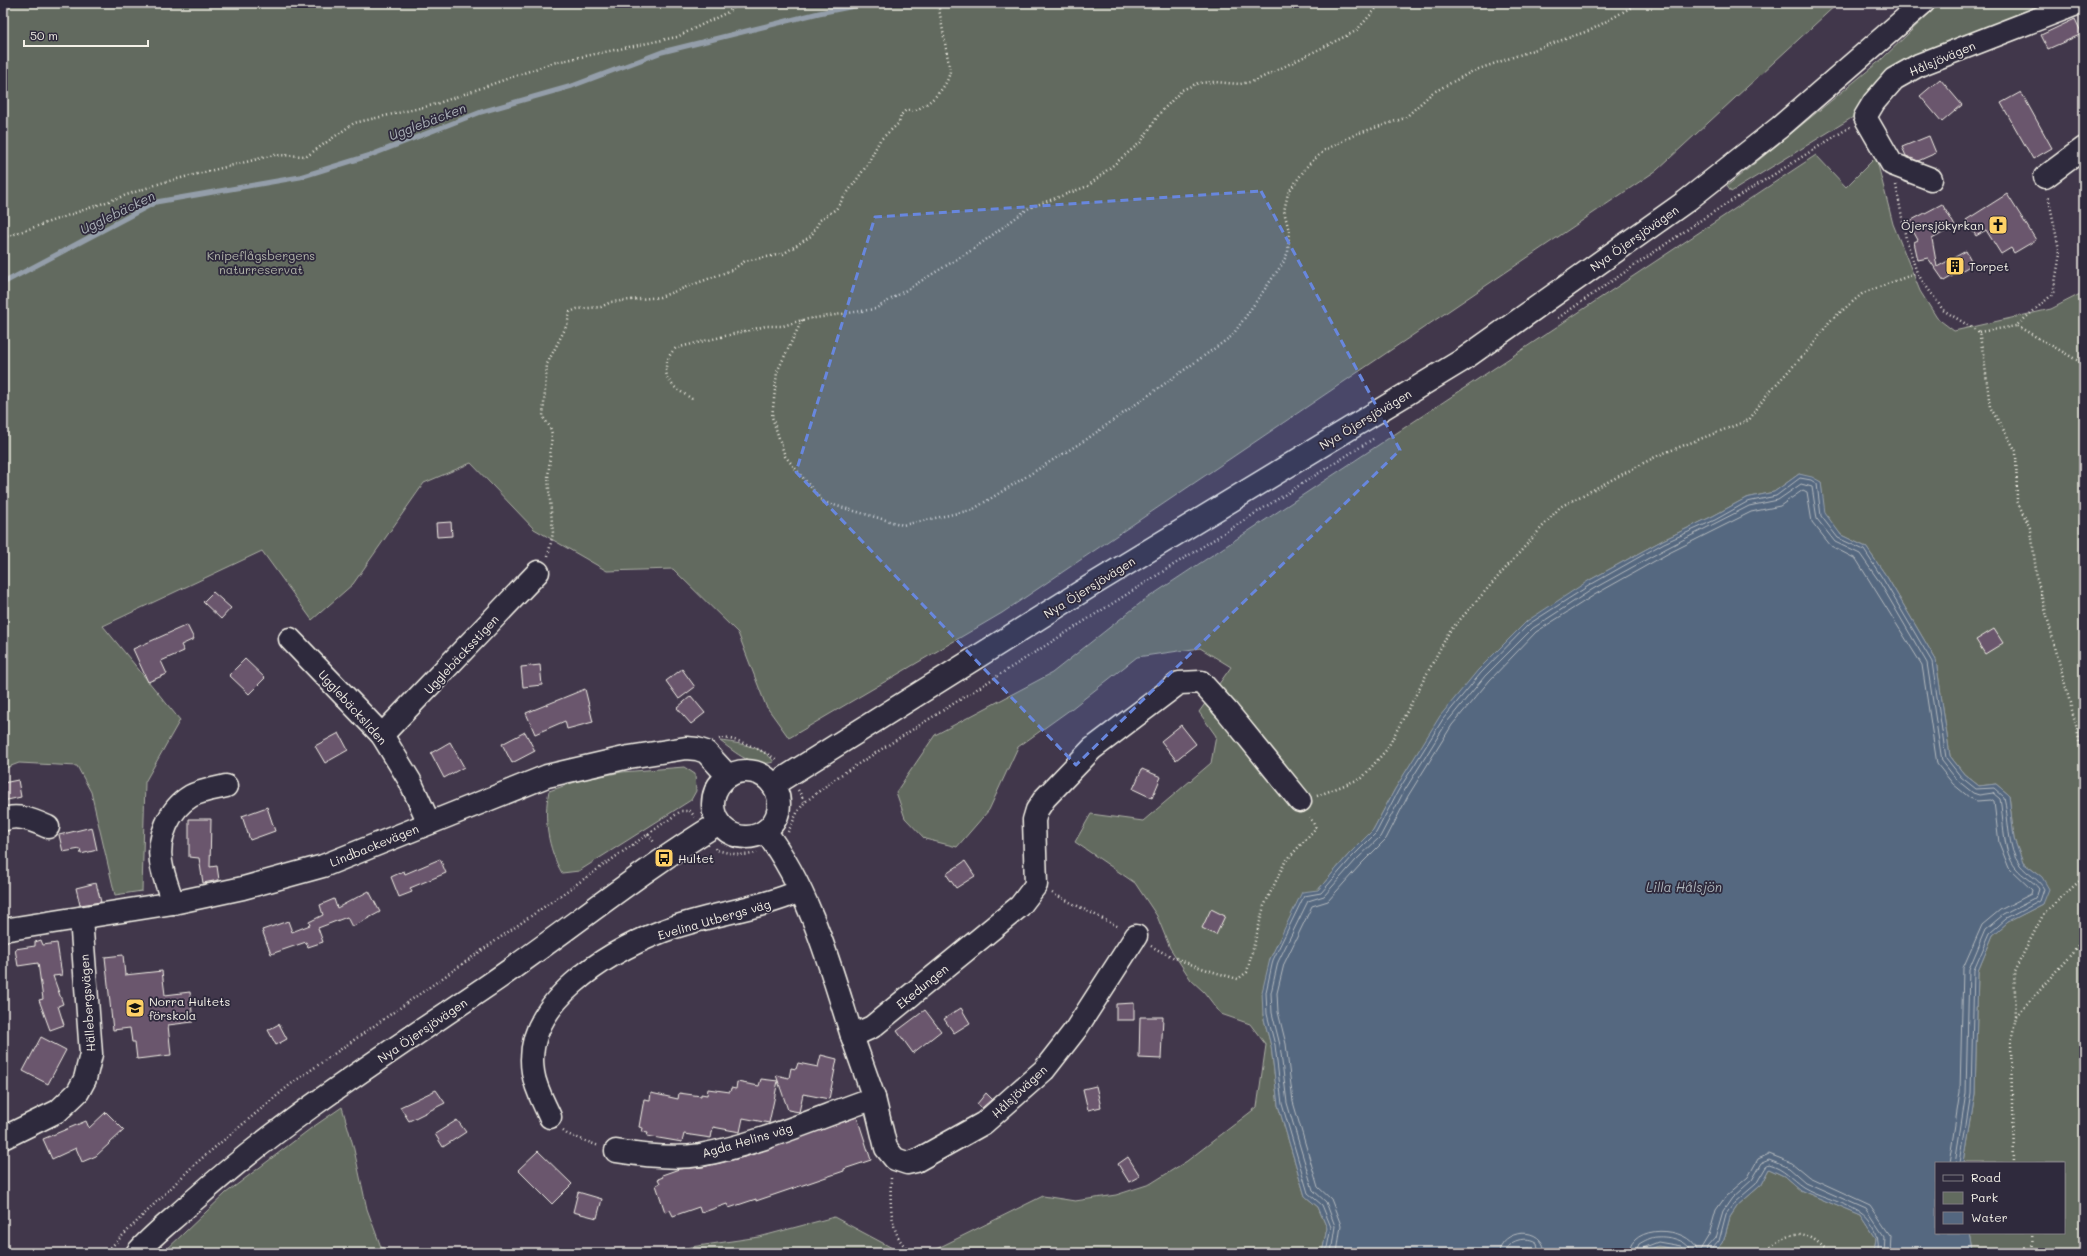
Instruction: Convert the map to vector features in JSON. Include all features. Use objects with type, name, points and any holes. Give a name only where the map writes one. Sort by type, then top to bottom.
[{"type":"street","name":"Nya Öjersjövägen","points":[[773,785],[1092,584],[1461,361],[1685,202],[1780,127],[1923,3]]},
{"type":"street","name":"Hålsjövägen","points":[[1892,164],[1865,117],[1874,102],[1894,79],[1919,65],[2079,3]]},
{"type":"street","points":[[2045,177],[2084,148]]},
{"type":"street","points":[[1892,164],[1931,179]]},
{"type":"street","name":"Ugglebäcksstigen","points":[[382,735],[538,572]]},
{"type":"street","name":"Ugglebäcksliden","points":[[290,639],[382,735],[410,781],[429,823]]},
{"type":"street","points":[[1036,885],[1033,827],[1037,810],[1045,798],[1092,749],[1179,683],[1201,682],[1227,710],[1300,801]]},
{"type":"street","name":"Lindbackevägen","points":[[3,930],[173,903],[243,888],[323,866],[547,776],[629,757],[686,748],[698,749],[706,752]]},
{"type":"street","points":[[706,752],[728,776]]},
{"type":"street","points":[[736,772],[753,772],[761,774],[773,785],[777,793],[778,810],[771,825],[765,831],[757,835],[740,836],[732,834],[719,822],[714,810],[714,797],[722,782],[728,776],[736,772]]},
{"type":"street","points":[[173,903],[161,862],[162,834],[174,812],[191,796],[204,790],[226,786]]},
{"type":"street","points":[[3,820],[17,818],[29,819],[48,827]]},
{"type":"street","name":"Nya Öjersjövägen","points":[[137,1253],[213,1184],[300,1115],[490,984],[664,858],[719,822]]},
{"type":"street","points":[[765,831],[774,843],[800,891],[825,952],[874,1098],[886,1148],[895,1159]]},
{"type":"street","name":"Ekedungen","points":[[852,1036],[872,1027],[998,925],[1020,906],[1036,885]]},
{"type":"street","name":"Evelina Utbergs väg","points":[[550,1118],[532,1072],[535,1035],[543,1018],[574,983],[615,954],[664,931],[759,906],[800,891]]},
{"type":"street","name":"Hällebergsvägen","points":[[3,1138],[58,1111],[78,1092],[85,1079],[91,1054],[81,918]]},
{"type":"street","name":"Hålsjövägen","points":[[895,1159],[907,1163],[916,1161],[984,1123],[1044,1070],[1076,1029],[1136,936]]},
{"type":"street","name":"Agda Helins väg","points":[[616,1151],[645,1156],[699,1155],[775,1134],[874,1098]]},
{"type":"path","points":[[3,238],[162,183],[274,155],[307,156],[354,123],[433,105],[552,63],[677,37],[728,12],[739,3]]},
{"type":"path","points":[[538,572],[547,560],[554,533],[548,478],[552,434],[550,427],[543,417],[548,364],[567,325],[570,312],[577,309],[601,307],[611,302],[660,298],[732,270],[745,261],[783,254],[811,236],[820,220],[836,209],[867,165],[880,140],[899,123],[901,115],[906,110],[918,110],[941,91],[950,71],[938,3]]},
{"type":"path","points":[[692,399],[669,380],[666,362],[676,348],[758,328],[783,326],[802,320],[875,309],[972,250],[1029,208],[1088,186],[1141,142],[1165,107],[1186,88],[1198,83],[1214,82],[1240,84],[1255,81],[1356,31],[1382,3]]},
{"type":"path","points":[[802,320],[777,372],[772,417],[785,456],[823,502],[903,525],[972,510],[1087,438],[1232,336],[1283,263],[1288,252],[1289,231],[1284,211],[1288,193],[1308,165],[1325,150],[1356,134],[1405,118],[1432,93],[1473,71],[1591,30],[1638,3]]},
{"type":"path","points":[[1892,164],[1906,239],[1917,273],[1943,310],[1979,332],[2016,326],[2053,294],[2060,254],[2045,177]]},
{"type":"path","points":[[1036,885],[1136,936],[1161,952],[1238,979],[1247,972],[1267,899],[1285,862],[1316,828],[1300,801],[1332,792],[1362,778],[1387,749],[1449,632],[1560,507],[1659,455],[1749,420],[1768,393],[1812,346],[1830,321],[1863,293],[1917,273]]},
{"type":"path","points":[[2016,326],[2084,364]]},
{"type":"path","points":[[1979,332],[1990,406],[2016,451],[2017,501],[2032,530],[2037,579],[2078,729],[2084,770]]},
{"type":"path","points":[[706,752],[716,740],[727,738],[767,753],[779,762]]},
{"type":"path","points":[[648,834],[655,844]]},
{"type":"path","points":[[2013,1162],[2011,1042],[2016,1016],[2014,972],[2044,913],[2084,877]]},
{"type":"path","points":[[2016,1016],[2084,940]]},
{"type":"path","points":[[550,1118],[567,1134],[616,1151]]},
{"type":"path","points":[[895,1159],[891,1168],[890,1181],[893,1228],[900,1241],[914,1253]]},
{"type":"path","points":[[1765,1253],[1777,1240],[1796,1232],[1808,1237],[1828,1253]]},
{"type":"path","points":[[2032,1234],[2033,1253]]},
{"type":"highlighted area","points":[[1261,191],[1400,450],[1076,765],[796,472],[875,217]]},
{"type":"green space","name":"Knipeflågsbergens naturreservat","points":[[3,3],[1838,3],[1657,170],[1002,613],[789,738],[766,706],[738,633],[673,569],[607,571],[534,529],[471,463],[424,483],[353,584],[312,620],[262,551],[103,626],[180,720],[145,782],[142,891],[115,895],[91,792],[77,766],[19,763],[3,769]]},
{"type":"green space","points":[[1940,3],[2053,3],[1905,62],[1858,114],[1731,192],[1727,186],[1882,59]]},
{"type":"green space","points":[[1816,155],[1846,187],[1876,157],[1893,224],[1920,291],[1937,318],[1954,331],[2051,309],[2084,292],[2084,1253],[1972,1253],[1969,1234],[2065,1234],[2065,1162],[1964,1162],[1975,1094],[1978,971],[1993,935],[2008,922],[2043,904],[2042,877],[2023,863],[2014,839],[2009,795],[1996,784],[1979,786],[1964,774],[1950,756],[1936,660],[1887,577],[1866,547],[1841,535],[1824,513],[1821,482],[1799,474],[1774,492],[1746,498],[1663,540],[1588,581],[1416,756],[1395,789],[1373,830],[1349,854],[1287,926],[1270,959],[1263,1015],[1271,1046],[1278,1105],[1305,1196],[1318,1207],[1327,1228],[1322,1253],[928,1253],[1043,1196],[1075,1201],[1116,1195],[1150,1184],[1187,1161],[1257,1107],[1266,1045],[1250,1024],[1221,1014],[1204,992],[1191,980],[1170,948],[1157,916],[1135,883],[1075,842],[1091,814],[1143,821],[1211,763],[1216,736],[1199,712],[1231,667],[1200,648],[1137,657],[1071,709],[1018,747],[989,810],[957,847],[925,839],[905,818],[896,792],[935,735],[1052,673],[1143,601]]},
{"type":"green space","points":[[720,741],[750,746],[764,752],[774,762],[759,763],[751,761]]},
{"type":"green space","points":[[684,767],[695,774],[696,791],[691,800],[579,871],[562,873],[553,854],[548,833],[547,801],[549,791],[581,780],[622,772]]},
{"type":"green space","points":[[342,1107],[353,1145],[367,1209],[381,1247],[396,1253],[163,1253],[226,1193],[310,1129]]},
{"type":"green space","points":[[1769,1169],[1784,1176],[1800,1190],[1861,1216],[1876,1239],[1874,1253],[1714,1253],[1723,1243],[1730,1217],[1738,1205],[1760,1186]]},
{"type":"green space","points":[[834,1217],[896,1250],[917,1253],[650,1253],[759,1237]]},
{"type":"green space","points":[[1658,1246],[1680,1250],[1684,1253],[1640,1253]]},
{"type":"water","name":"Lilla Hålsjön","points":[[1799,474],[1812,477],[1821,482],[1825,513],[1841,535],[1866,547],[1887,577],[1936,660],[1950,756],[1964,774],[1979,786],[1996,784],[2009,795],[2014,839],[2023,863],[2042,877],[2049,889],[2043,904],[2008,922],[1993,935],[1978,971],[1975,1094],[1964,1162],[1935,1162],[1935,1234],[1969,1234],[1972,1253],[1874,1253],[1876,1239],[1861,1216],[1800,1190],[1784,1176],[1769,1169],[1760,1186],[1738,1205],[1730,1217],[1723,1243],[1714,1253],[1684,1253],[1680,1250],[1658,1246],[1640,1253],[1530,1253],[1529,1248],[1516,1250],[1512,1253],[1322,1253],[1327,1228],[1318,1207],[1305,1196],[1278,1105],[1271,1046],[1263,1015],[1262,992],[1270,959],[1302,892],[1318,890],[1349,854],[1373,830],[1395,789],[1440,716],[1478,670],[1527,621],[1588,581],[1663,540],[1746,498],[1774,492]]},
{"type":"building","points":[[2075,19],[2082,34],[2048,49],[2041,35]]},
{"type":"building","points":[[1940,79],[1962,105],[1942,122],[1920,96]]},
{"type":"building","points":[[2021,92],[2052,148],[2033,159],[2001,103]]},
{"type":"building","points":[[1929,136],[1936,153],[1918,161],[1906,156],[1902,147]]},
{"type":"building","name":"Öjersjökyrkan","points":[[2007,194],[2036,240],[2014,253],[2011,248],[2001,254],[1986,230],[1976,236],[1966,220]]},
{"type":"building","points":[[1942,204],[1955,226],[1932,239],[1937,267],[1966,251],[1973,264],[1944,281],[1928,258],[1918,260],[1914,242],[1918,240],[1908,222]]},
{"type":"building","points":[[451,522],[452,536],[437,537],[436,523]]},
{"type":"building","points":[[213,592],[231,608],[221,619],[203,602]]},
{"type":"building","points":[[187,625],[194,639],[181,645],[184,651],[161,661],[167,674],[148,682],[133,649]]},
{"type":"building","points":[[1994,629],[2003,643],[1985,654],[1976,640]]},
{"type":"building","points":[[245,659],[265,678],[249,694],[229,675]]},
{"type":"building","points":[[540,665],[542,685],[523,687],[521,667]]},
{"type":"building","points":[[682,669],[695,687],[679,699],[666,681]]},
{"type":"building","points":[[585,689],[593,722],[567,729],[565,721],[535,734],[526,713]]},
{"type":"building","points":[[691,696],[705,713],[691,724],[677,708]]},
{"type":"building","points":[[1181,725],[1196,744],[1176,760],[1161,741]]},
{"type":"building","points":[[525,732],[535,751],[512,763],[502,744]]},
{"type":"building","points":[[339,733],[348,750],[325,763],[315,746]]},
{"type":"building","points":[[450,742],[464,767],[444,778],[431,753]]},
{"type":"building","points":[[1142,769],[1161,777],[1152,798],[1133,789]]},
{"type":"building","points":[[18,780],[21,797],[3,801],[3,783]]},
{"type":"building","points":[[267,807],[275,831],[250,840],[242,816]]},
{"type":"building","points":[[189,819],[211,819],[210,867],[217,866],[219,880],[203,883],[199,858],[189,857]]},
{"type":"building","points":[[92,827],[97,850],[81,854],[80,849],[63,852],[59,835]]},
{"type":"building","points":[[440,859],[446,873],[410,888],[412,892],[399,897],[391,877],[404,871],[405,874]]},
{"type":"building","points":[[965,861],[975,876],[956,888],[946,874]]},
{"type":"building","points":[[96,883],[101,902],[80,905],[76,888]]},
{"type":"building","points":[[369,891],[380,912],[352,927],[347,917],[318,928],[323,942],[308,947],[306,942],[271,954],[262,930],[288,921],[292,932],[310,925],[309,922],[323,915],[320,905],[334,899],[337,908]]},
{"type":"building","points":[[1211,909],[1225,916],[1216,935],[1202,928]]},
{"type":"building","points":[[41,940],[43,945],[57,943],[62,975],[53,976],[63,1004],[58,1006],[64,1025],[50,1030],[39,1000],[43,999],[38,963],[18,966],[15,949],[35,946],[35,942]]},
{"type":"building","points":[[123,955],[125,975],[162,971],[165,995],[190,992],[193,1022],[168,1025],[171,1055],[137,1059],[135,1042],[132,1042],[130,1028],[113,1030],[105,957]]},
{"type":"building","points":[[1134,1003],[1134,1020],[1116,1020],[1116,1004]]},
{"type":"building","points":[[961,1008],[970,1023],[954,1033],[944,1019]]},
{"type":"building","points":[[925,1010],[941,1031],[913,1053],[897,1031]]},
{"type":"building","points":[[1140,1017],[1163,1017],[1161,1059],[1139,1058]]},
{"type":"building","points":[[279,1024],[287,1039],[276,1045],[268,1030]]},
{"type":"building","points":[[41,1037],[66,1050],[48,1084],[23,1071]]},
{"type":"building","points":[[821,1055],[837,1059],[829,1099],[803,1094],[799,1112],[788,1110],[776,1075],[789,1078],[791,1068],[796,1069],[798,1063],[818,1067]]},
{"type":"building","points":[[761,1079],[778,1081],[769,1123],[743,1118],[740,1132],[713,1127],[711,1138],[684,1134],[682,1142],[647,1136],[648,1133],[642,1132],[643,1128],[639,1127],[644,1099],[650,1100],[651,1093],[678,1099],[679,1093],[701,1096],[701,1094],[707,1095],[708,1089],[730,1092],[731,1088],[736,1089],[737,1082],[759,1086]]},
{"type":"building","points":[[1096,1086],[1101,1107],[1088,1110],[1083,1089]]},
{"type":"building","points":[[436,1090],[445,1103],[409,1121],[400,1107]]},
{"type":"building","points":[[986,1093],[992,1099],[982,1108],[977,1104]]},
{"type":"building","points":[[106,1112],[124,1130],[96,1156],[82,1162],[76,1148],[52,1159],[43,1139],[86,1121],[89,1128]]},
{"type":"building","points":[[857,1117],[871,1160],[844,1169],[844,1171],[756,1201],[756,1199],[729,1208],[727,1204],[701,1213],[699,1207],[673,1216],[670,1210],[665,1212],[656,1185],[660,1183],[658,1179],[663,1177],[662,1175],[679,1169],[703,1167],[748,1156]]},
{"type":"building","points":[[457,1120],[466,1132],[443,1147],[435,1134]]},
{"type":"building","points":[[538,1151],[572,1184],[552,1204],[518,1170]]},
{"type":"building","points":[[1128,1157],[1140,1176],[1129,1182],[1118,1164]]},
{"type":"building","points":[[578,1192],[602,1199],[597,1218],[573,1212]]},
{"type":"waterway","name":"Ugglebäcken","points":[[3,283],[156,202],[300,177],[371,155],[481,112],[572,86],[662,52],[819,13],[870,3]]},
{"type":"place","name":"Öjersjökyrkan","points":[[1998,225]]},
{"type":"place","name":"Torpet","points":[[1955,266]]},
{"type":"place","name":"Hultet","points":[[664,858]]},
{"type":"place","name":"Norra Hultets förskola","points":[[135,1008]]}]
